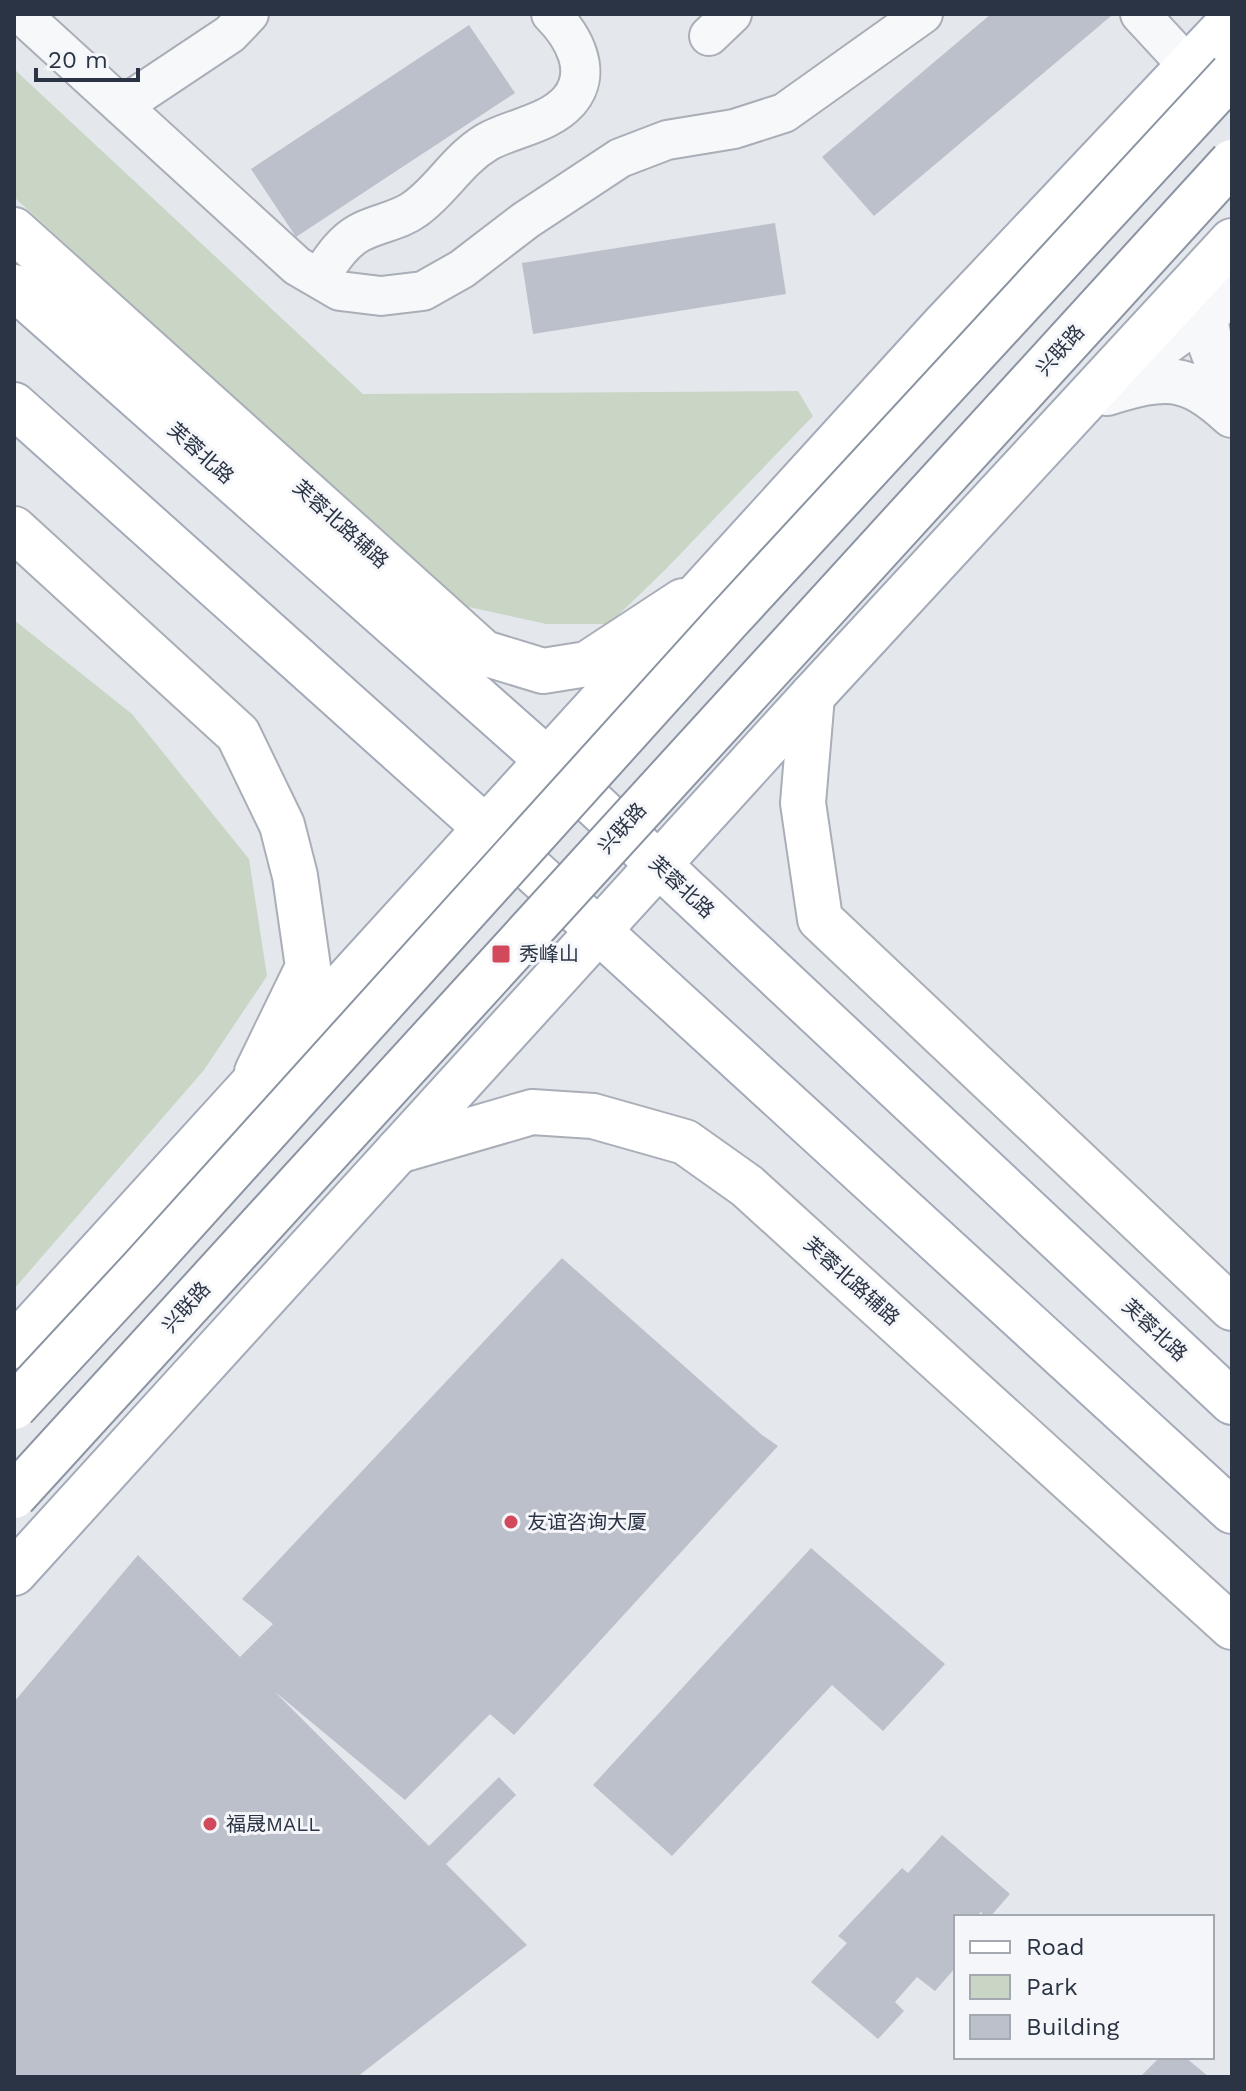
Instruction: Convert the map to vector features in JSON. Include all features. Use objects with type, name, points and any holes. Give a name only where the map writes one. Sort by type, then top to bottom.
[{"type":"main road","points":[[14,1346],[933,337],[1188,66],[1219,22]]},
{"type":"main road","points":[[14,1407],[153,1258],[728,620],[1232,74]]},
{"type":"main road","name":"兴联路","points":[[14,1496],[1232,162]]},
{"type":"main road","name":"芙蓉北路辅路","points":[[14,230],[484,653],[543,671],[587,664],[705,587]]},
{"type":"main road","points":[[14,1573],[1085,400],[1220,278]]},
{"type":"main road","name":"芙蓉北路","points":[[14,287],[547,760],[1232,1402]]},
{"type":"main road","points":[[14,405],[599,930],[1232,1511]]},
{"type":"main road","points":[[14,529],[238,734],[282,825],[295,876],[308,967],[251,1084]]},
{"type":"main road","points":[[812,696],[803,803],[820,919],[1232,1308]]},
{"type":"main road","name":"芙蓉北路辅路","points":[[398,1151],[532,1112],[593,1116],[685,1142],[747,1186],[1232,1627]]},
{"type":"street","points":[[21,14],[297,266],[340,291],[381,296],[423,291],[462,269],[526,220],[620,158],[667,140],[734,129],[784,113],[923,14]]},
{"type":"street","points":[[122,106],[230,34],[249,14]]},
{"type":"street","points":[[319,278],[338,250],[358,233],[402,217],[417,208],[452,170],[486,143],[551,115],[570,100],[581,73],[577,51],[564,27],[551,14]]},
{"type":"street","points":[[1140,14],[1188,66]]},
{"type":"street","points":[[1220,278],[1210,341],[1217,361],[1232,381]]},
{"type":"street","points":[[1085,400],[1166,380],[1188,384],[1209,394],[1232,415]]},
{"type":"green space","points":[[14,69],[363,394],[798,391],[813,416],[609,624],[546,624],[460,605],[14,197]]},
{"type":"green space","points":[[14,620],[132,714],[249,859],[267,976],[204,1070],[14,1289]]},
{"type":"building","points":[[991,14],[1111,16],[874,216],[822,157]]},
{"type":"building","points":[[469,25],[515,93],[296,237],[251,169]]},
{"type":"building","points":[[775,223],[786,294],[533,334],[522,263]]},
{"type":"building","points":[[562,1258],[778,1446],[514,1735],[490,1714],[405,1800],[274,1691],[429,1846],[499,1777],[516,1795],[446,1864],[527,1945],[357,2077],[14,2077],[14,1702],[138,1555],[240,1657],[273,1624],[242,1599]]},
{"type":"building","points":[[811,1548],[945,1664],[883,1731],[832,1685],[672,1856],[593,1785]]},
{"type":"building","points":[[942,1835],[1010,1894],[992,1915],[981,1912],[977,1915],[954,1915],[954,1969],[935,1991],[917,1977],[895,2002],[904,2011],[878,2039],[811,1982],[847,1943],[838,1936],[902,1868],[908,1873]]},
{"type":"building","points":[[1158,2059],[1187,2059],[1209,2077],[1140,2077]]},
{"type":"place","name":"秀峰山","points":[[501,954]]},
{"type":"place","name":"友谊咨询大厦","points":[[511,1522]]},
{"type":"place","name":"福晟MALL","points":[[210,1824]]}]
